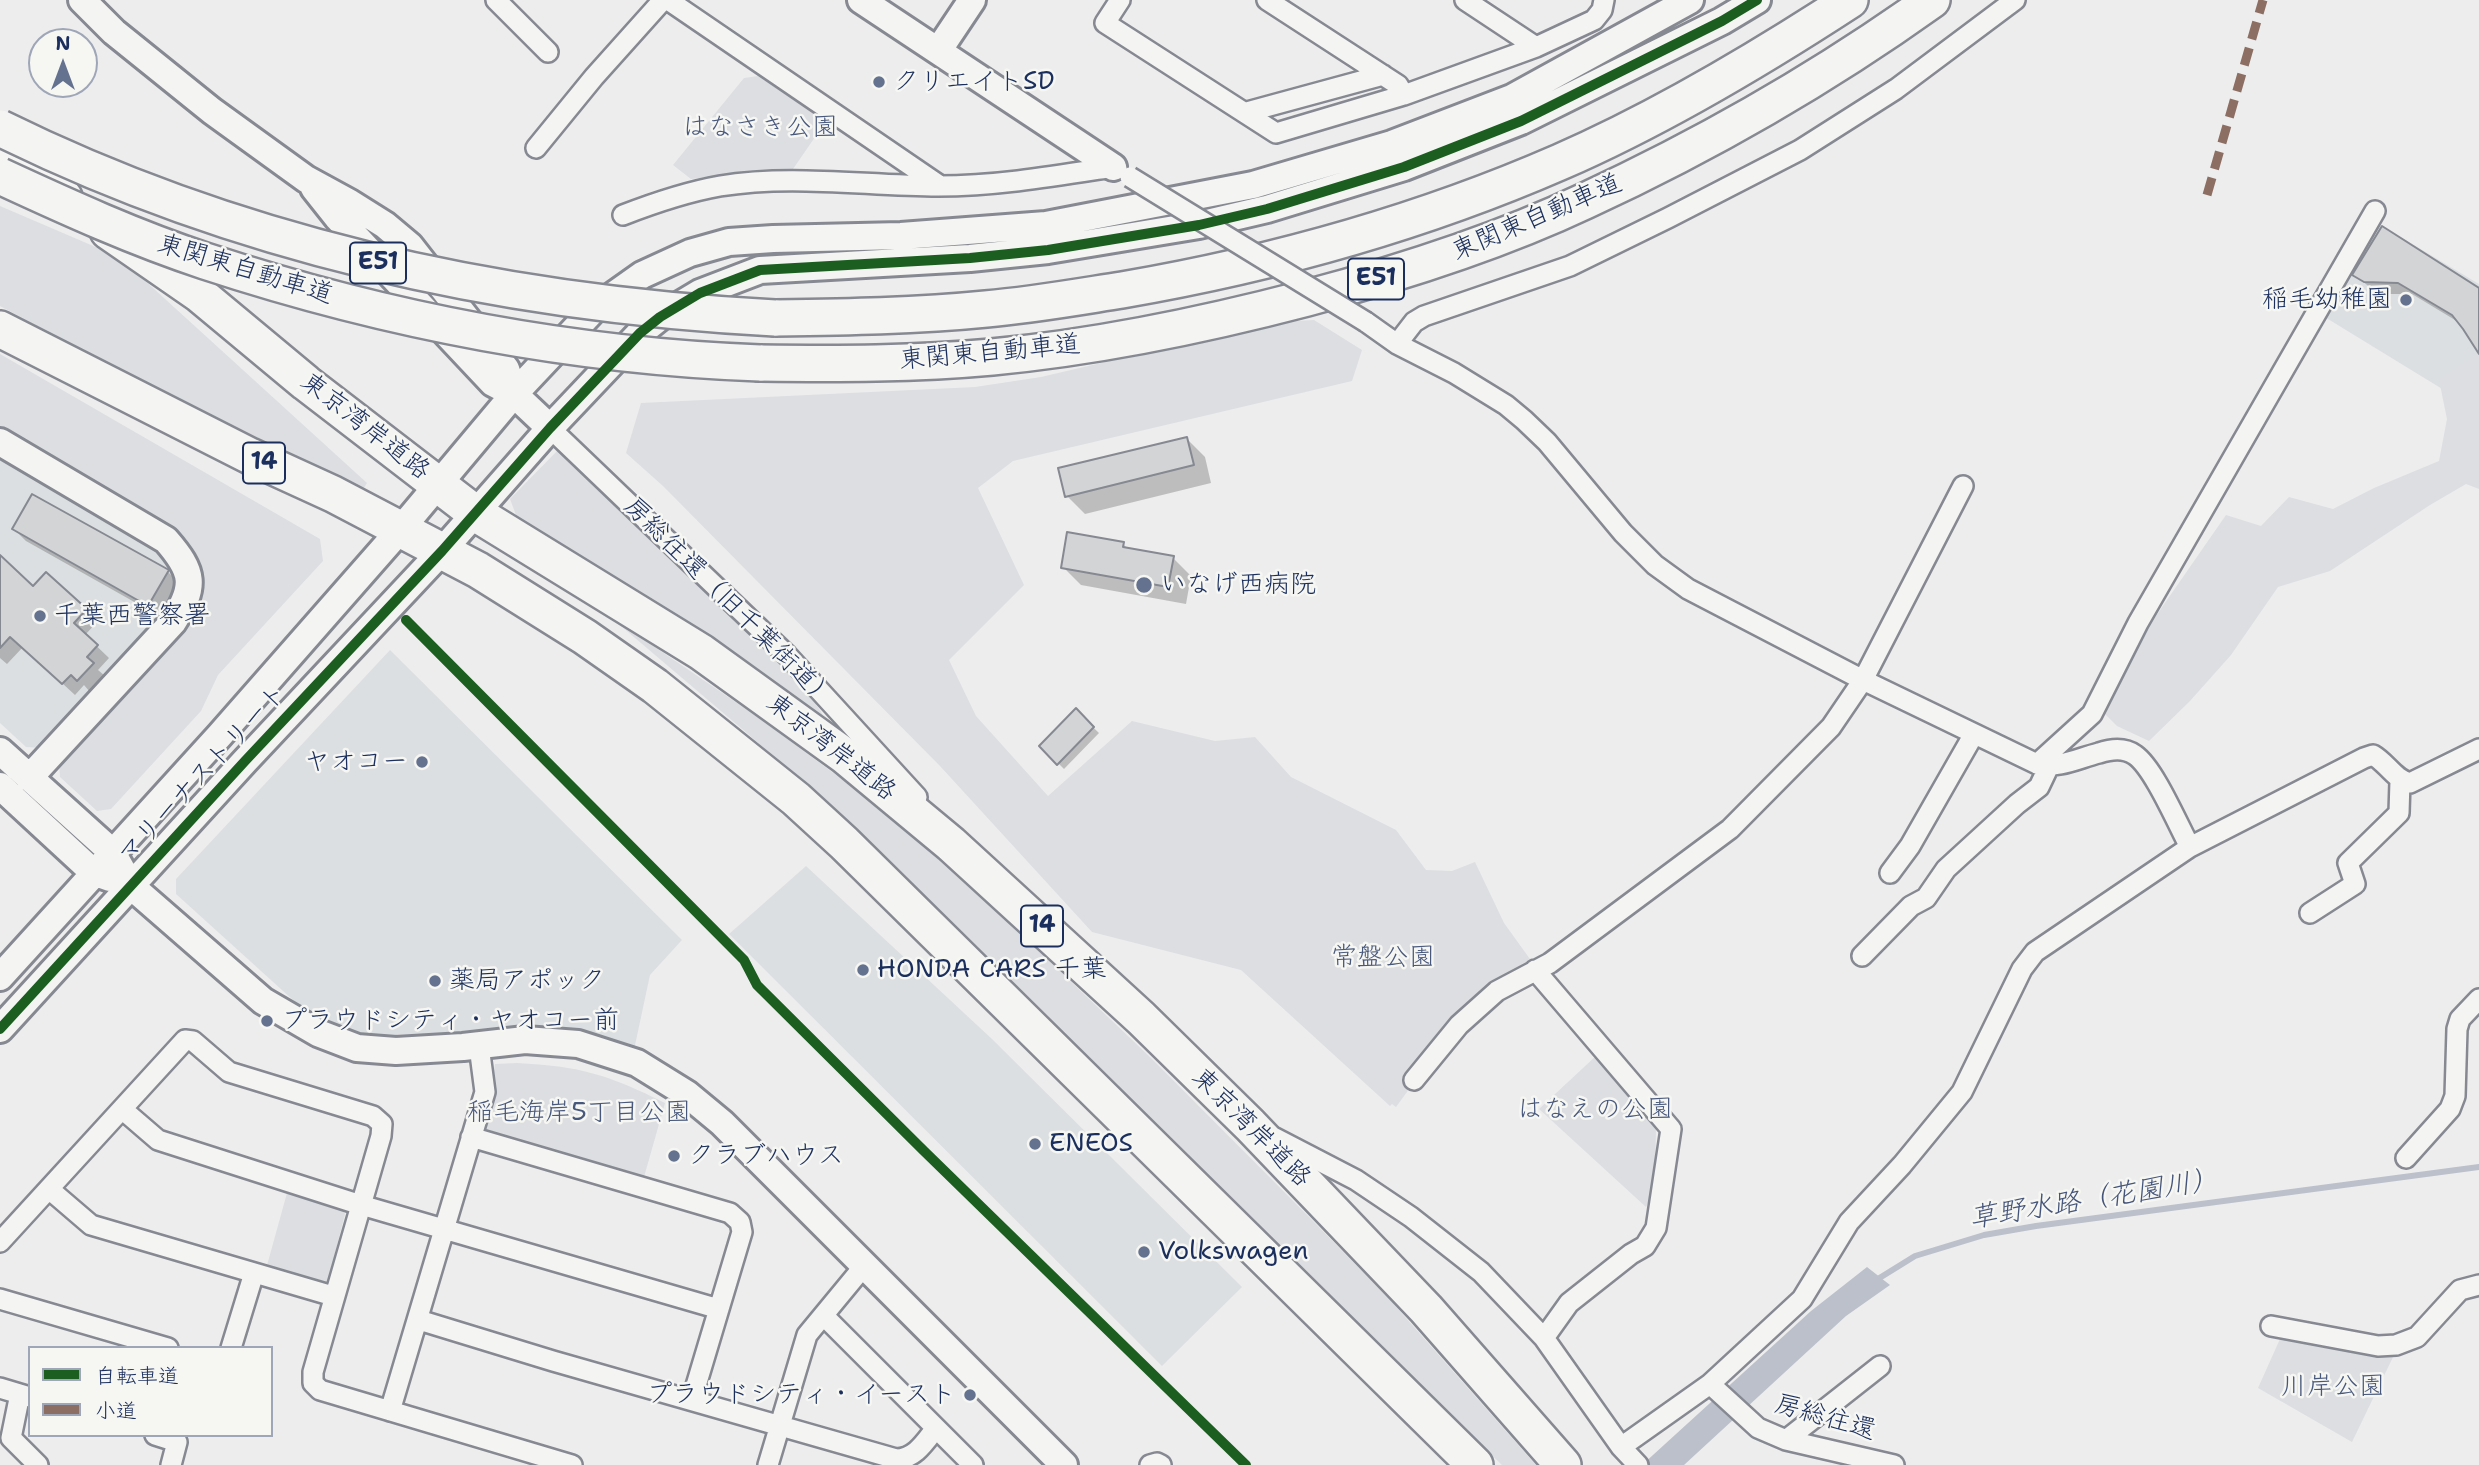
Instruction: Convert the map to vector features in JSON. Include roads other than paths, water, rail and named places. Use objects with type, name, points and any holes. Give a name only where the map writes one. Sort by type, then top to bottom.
[{"type":"highway","name":"東関東自動車道","points":[[0,128],[56,155],[173,202],[251,228],[414,272],[491,287],[608,304],[775,318],[988,309],[1056,301],[1235,268],[1317,248],[1479,196],[1562,162],[1632,128],[1793,37],[1850,0]]},
{"type":"highway","name":"東関東自動車道","points":[[0,176],[92,218],[204,261],[356,304],[492,335],[659,357],[760,363],[912,362],[993,357],[1162,332],[1248,314],[1419,266],[1582,203],[1661,165],[1813,80],[1932,0]]},
{"type":"highway","name":"東京湾岸道路","points":[[0,148],[122,242],[199,294],[306,383],[475,513],[701,652],[845,756],[922,819],[1141,1018],[1250,1125],[1426,1309],[1563,1465]]},
{"type":"highway","name":"14","points":[[0,329],[238,450],[333,494],[478,570],[619,660],[727,742],[796,799],[929,927],[1475,1465]]},
{"type":"street","points":[[82,0],[114,32],[212,111],[306,179],[337,217],[494,383],[514,394],[550,428]]},
{"type":"street","points":[[496,0],[548,52]]},
{"type":"street","points":[[536,148],[594,77],[665,0],[940,186]]},
{"type":"street","points":[[861,0],[1122,172],[1366,322],[1397,344],[1454,373],[1506,405],[1547,442],[1623,533],[1655,565],[1688,589],[1863,680],[2043,765],[2054,767],[2102,751],[2121,749],[2136,755],[2150,773],[2190,847]]},
{"type":"street","points":[[938,51],[972,0]]},
{"type":"street","points":[[1120,0],[1105,23],[1276,133],[1404,95],[1536,47],[1594,20],[1602,10],[1604,0]]},
{"type":"street","points":[[1267,0],[1398,85],[1404,95]]},
{"type":"street","points":[[1465,0],[1536,47]]},
{"type":"street","name":"マリーナストリート","points":[[0,977],[220,735],[400,530],[514,394],[594,309],[642,275],[690,253],[729,242],[901,236],[1046,225],[1253,185],[1392,144],[1512,98],[1690,0]]},
{"type":"street","name":"マリーナストリート","points":[[0,1029],[640,333],[660,317],[700,293],[760,270],[970,258],[1048,250],[1199,225],[1268,209],[1404,167],[1521,121],[1717,11],[1756,0]]},
{"type":"street","points":[[1397,344],[1414,322],[1424,316],[1570,266],[1800,150],[1896,89],[2015,0]]},
{"type":"street","points":[[1247,113],[1383,75]]},
{"type":"street","points":[[623,215],[687,193],[758,182],[940,186],[1122,172]]},
{"type":"street","points":[[1861,956],[1911,906],[1926,898],[1946,869],[2039,787],[2043,765],[2092,714],[2138,623],[2375,211]]},
{"type":"street","name":"房総往還（旧千葉街道）","points":[[550,428],[788,655],[1019,905]]},
{"type":"street","points":[[0,442],[166,540],[182,558],[191,588],[173,622],[29,778]]},
{"type":"street","points":[[1414,1080],[1459,1025],[1497,990],[1550,963],[1730,829],[1831,727],[1863,680],[1963,486]]},
{"type":"street","points":[[1890,873],[1910,846],[1974,734]]},
{"type":"street","points":[[0,751],[112,852],[131,886],[263,1001],[318,1032],[358,1048],[396,1051],[525,1040],[578,1044],[637,1063],[687,1094],[722,1123],[1064,1465]]},
{"type":"street","points":[[1250,1125],[1356,1180],[1411,1217],[1481,1272],[1545,1338],[1631,1457],[1714,1388],[1801,1299],[1849,1222],[1902,1165],[1962,1092],[2027,960],[2035,952],[2190,847],[2373,755],[2381,759],[2400,781],[2410,783],[2478,754]]},
{"type":"street","points":[[2310,913],[2355,884],[2348,863],[2399,813],[2400,781]]},
{"type":"street","points":[[0,786],[93,872],[131,886]]},
{"type":"street","points":[[1535,970],[1671,1129],[1656,1228],[1645,1246],[1569,1303],[1545,1338]]},
{"type":"street","points":[[2406,1158],[2450,1109],[2455,1096],[2457,1029],[2460,1019],[2479,999]]},
{"type":"street","points":[[0,1242],[185,1041],[193,1041],[229,1072],[373,1116],[382,1124],[381,1136],[333,1296],[313,1372],[313,1383],[320,1390],[572,1465]]},
{"type":"street","points":[[390,1411],[485,1092],[479,1046]]},
{"type":"street","points":[[121,1109],[158,1140],[361,1205],[719,1309]]},
{"type":"street","points":[[471,1136],[730,1213],[740,1222],[742,1232],[692,1399]]},
{"type":"street","points":[[49,1189],[91,1225],[333,1296]]},
{"type":"street","points":[[768,1465],[807,1335],[864,1266]]},
{"type":"street","points":[[231,1346],[254,1273]]},
{"type":"street","points":[[2271,1326],[2378,1346],[2396,1345],[2417,1337],[2460,1290],[2479,1285]]},
{"type":"street","points":[[0,1299],[161,1346]]},
{"type":"street","points":[[824,1316],[973,1465]]},
{"type":"street","points":[[419,1320],[780,1426],[865,1458],[906,1459],[915,1453],[936,1428]]},
{"type":"street","points":[[1786,1440],[1880,1366]]},
{"type":"street","points":[[0,1388],[25,1395],[11,1438],[38,1465]]},
{"type":"street","name":"房総往還","points":[[1714,1388],[1758,1428],[1786,1440],[1894,1465]]},
{"type":"street","points":[[161,1437],[177,1442],[171,1465]]},
{"type":"street","points":[[1150,1465],[1161,1465]]},
{"type":"waterway","name":"草野水路（花園川）","points":[[1873,1282],[1915,1256],[1984,1235],[2479,1167]]},
{"type":"place","name":"クリエイトSD","points":[[879,82]]},
{"type":"place","name":"稲毛幼稚園","points":[[2406,300]]},
{"type":"place","name":"いなげ西病院","points":[[1144,585]]},
{"type":"place","name":"千葉西警察署","points":[[40,616]]},
{"type":"place","name":"ヤオコー","points":[[422,762]]},
{"type":"place","name":"HONDA CARS 千葉","points":[[863,970]]},
{"type":"place","name":"薬局アポック","points":[[435,981]]},
{"type":"place","name":"プラウドシティ・ヤオコー前","points":[[267,1021]]},
{"type":"place","name":"ENEOS","points":[[1035,1144]]},
{"type":"place","name":"クラブハウス","points":[[674,1156]]},
{"type":"place","name":"Volkswagen","points":[[1144,1252]]},
{"type":"place","name":"プラウドシティ・イースト","points":[[970,1395]]},
{"type":"park label","name":"はなさき公園","points":[[760,128]]},
{"type":"park label","name":"常盤公園","points":[[1383,958]]},
{"type":"park label","name":"はなえの公園","points":[[1595,1110]]},
{"type":"park label","name":"稲毛海岸5丁目公園","points":[[579,1113]]},
{"type":"park label","name":"川岸公園","points":[[2333,1387]]}]
